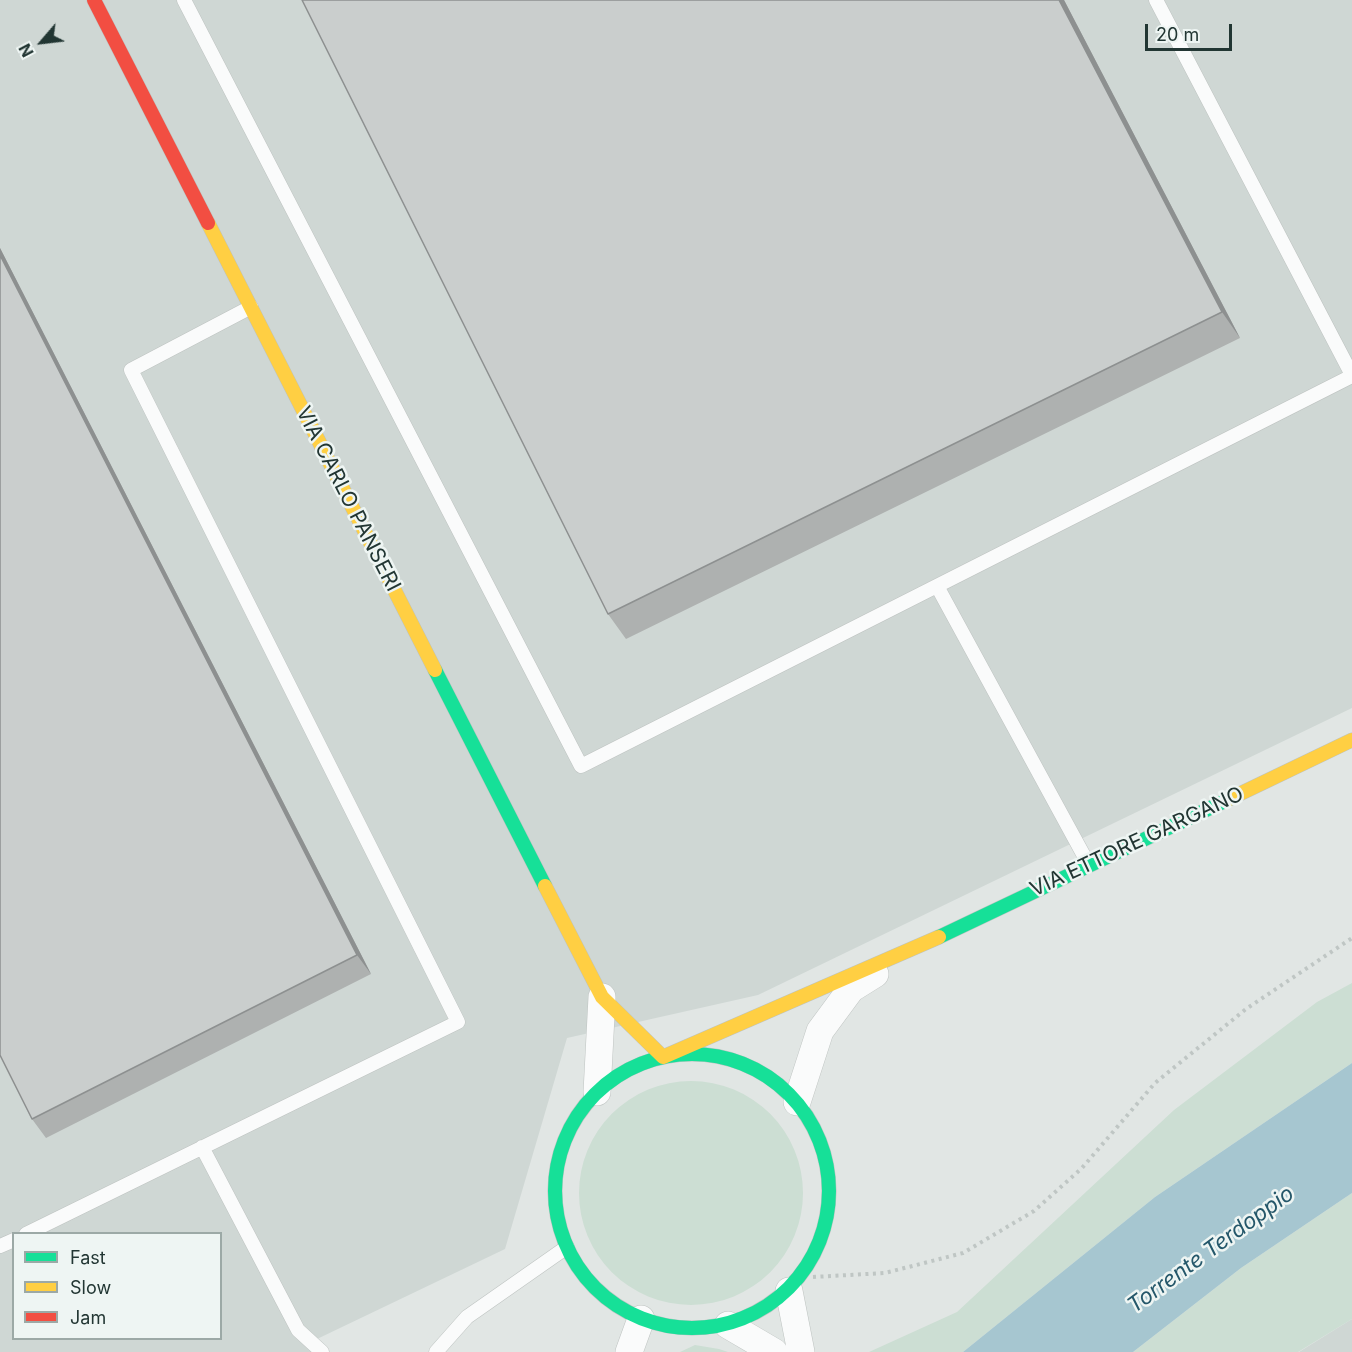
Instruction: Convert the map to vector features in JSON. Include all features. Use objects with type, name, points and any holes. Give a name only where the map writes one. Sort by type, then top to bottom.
[{"type":"street","name":"VIA CARLO PANSERI","points":[[94,0],[602,997],[663,1057]]},
{"type":"street","name":"VIA ETTORE GARGANO","points":[[663,1057],[922,945],[1352,740]]},
{"type":"street","name":"VIA ETTORE GARGANO","points":[[797,1102],[820,1031],[851,989],[922,945]]},
{"type":"street","name":"VIA CARLO PANSERI","points":[[597,1092],[602,997]]},
{"type":"street","points":[[700,1054],[736,1061],[769,1077],[797,1102],[821,1143],[830,1189],[823,1236],[795,1284],[761,1311],[728,1325],[684,1329],[641,1319],[611,1302],[585,1277],[567,1247],[556,1207],[558,1165],[572,1125],[597,1092],[627,1070],[663,1057],[700,1054]]},
{"type":"street","points":[[795,1284],[801,1352]]},
{"type":"street","points":[[629,1352],[641,1319]]},
{"type":"street","points":[[728,1325],[774,1352]]},
{"type":"lane","points":[[184,0],[581,766],[1352,376],[1156,0]]},
{"type":"lane","points":[[28,1232],[458,1022],[131,370],[251,307]]},
{"type":"lane","points":[[937,586],[1089,865]]},
{"type":"lane","points":[[202,1147],[298,1330],[322,1352]]},
{"type":"lane","points":[[436,1352],[467,1317],[567,1247]]},
{"type":"path","points":[[795,1284],[885,1273],[963,1253],[1034,1211],[1083,1168],[1155,1083],[1246,1009],[1352,938]]},
{"type":"shaded area","points":[[0,0],[1352,0],[1352,708],[758,995],[567,1038],[505,1249],[317,1339],[318,1352],[0,1352]]},
{"type":"shaded area","points":[[1352,1319],[1352,1352],[1299,1352]]},
{"type":"green space","points":[[1352,983],[1352,1063],[1155,1197],[963,1352],[869,1352],[957,1312],[1174,1110],[1317,1002]]},
{"type":"green space","points":[[680,1081],[702,1081],[734,1089],[744,1094],[762,1106],[778,1122],[795,1150],[801,1171],[803,1193],[801,1215],[795,1236],[778,1264],[762,1280],[734,1297],[702,1305],[680,1305],[648,1297],[638,1292],[620,1280],[604,1264],[587,1236],[579,1204],[579,1182],[587,1150],[592,1140],[604,1122],[620,1106],[648,1089]]},
{"type":"green space","points":[[1352,1193],[1352,1319],[1298,1352],[1133,1352],[1241,1268]]},
{"type":"green space","points":[[695,1345],[719,1349],[728,1352],[680,1352]]},
{"type":"water","name":"Torrente Terdoppio","points":[[1352,1063],[1352,1193],[1241,1268],[1133,1352],[963,1352],[1155,1197]]},
{"type":"building","points":[[302,0],[1059,0],[1222,312],[608,614]]},
{"type":"building","points":[[0,255],[357,955],[32,1119],[0,1055]]},
{"type":"traffic: fast","points":[[435,670],[545,886]]},
{"type":"traffic: fast","points":[[939,937],[1227,800]]},
{"type":"traffic: fast","points":[[692,1054],[732,1060],[768,1077],[789,1094],[806,1115],[823,1151],[829,1191],[823,1231],[806,1267],[789,1288],[768,1305],[732,1322],[692,1328],[652,1322],[616,1305],[595,1288],[578,1267],[561,1231],[555,1191],[561,1151],[578,1115],[595,1094],[616,1077],[652,1060],[692,1054]]},
{"type":"traffic: slow","points":[[208,223],[435,670]]},
{"type":"traffic: slow","points":[[1227,800],[1352,740]]},
{"type":"traffic: slow","points":[[545,886],[602,997],[663,1057],[939,937]]},
{"type":"traffic: jam","points":[[94,0],[208,223]]}]
